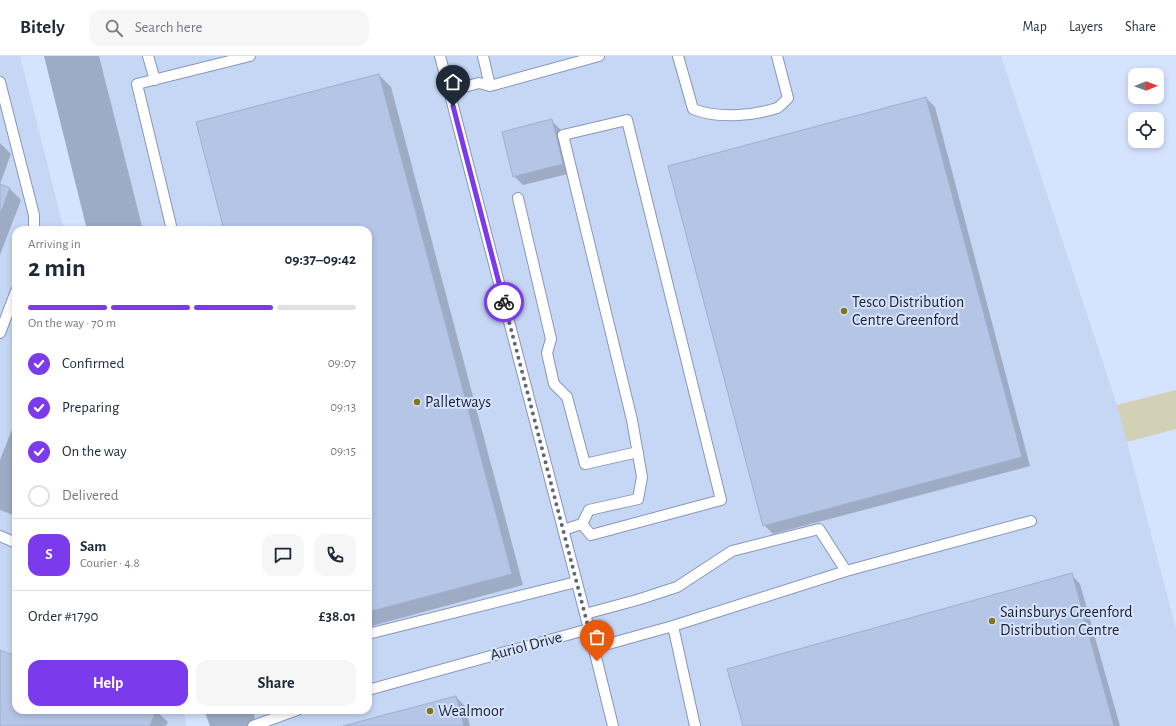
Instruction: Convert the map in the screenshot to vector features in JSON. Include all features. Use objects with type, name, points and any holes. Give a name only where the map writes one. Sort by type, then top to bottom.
[{"type":"lane","points":[[148,56],[155,80]]},
{"type":"lane","points":[[171,226],[137,84],[250,56]]},
{"type":"lane","points":[[440,56],[613,726]]},
{"type":"lane","points":[[483,56],[490,86]]},
{"type":"lane","points":[[449,91],[479,83],[490,86],[599,56]]},
{"type":"lane","points":[[678,56],[694,109],[707,115],[745,114],[778,107],[788,98],[778,56]]},
{"type":"lane","points":[[0,82],[34,215],[34,226]]},
{"type":"lane","points":[[563,530],[582,524],[589,510],[638,499],[642,477],[630,412],[563,135],[627,120],[722,500],[591,535],[582,524]]},
{"type":"lane","points":[[518,198],[551,339],[547,353],[554,384],[567,397],[585,464],[638,452]]},
{"type":"lane","points":[[0,333],[12,302]]},
{"type":"lane","points":[[594,648],[673,626],[846,571],[1031,521]]},
{"type":"lane","points":[[585,614],[638,600],[677,587],[732,551],[819,529],[846,571]]},
{"type":"lane","points":[[0,536],[12,541]]},
{"type":"lane","points":[[372,633],[576,582]]},
{"type":"lane","points":[[673,626],[695,726]]},
{"type":"lane","name":"Auriol Drive","points":[[372,689],[589,629]]},
{"type":"lane","points":[[253,726],[283,714]]},
{"type":"shaded area","points":[[0,56],[20,56],[63,226],[12,226],[12,714],[184,714],[187,726],[0,726]]},
{"type":"shaded area","points":[[44,56],[99,56],[142,226],[86,226]]},
{"type":"shaded area","points":[[99,56],[1001,56],[1117,405],[1176,629],[1176,726],[256,726],[254,714],[372,714],[372,226],[142,226]]},
{"type":"shaded area","points":[[1176,390],[1176,429],[1127,442],[1117,405]]},
{"type":"shaded area","points":[[12,429],[12,514],[0,510],[0,460]]},
{"type":"shaded area","points":[[206,714],[254,714],[256,726],[210,726]]},
{"type":"building","name":"Palletways","points":[[379,74],[512,574],[372,611],[372,226],[223,226],[196,122]]},
{"type":"building","name":"Tesco Distribution Centre Greenford","points":[[926,97],[1022,457],[763,526],[668,166]]},
{"type":"building","points":[[552,119],[563,164],[513,177],[502,132]]},
{"type":"building","points":[[0,184],[10,188],[0,214]]},
{"type":"building","name":"Sainsburys Greenford Distribution Centre","points":[[1072,573],[1114,726],[743,726],[727,669]]},
{"type":"building","points":[[0,650],[12,654],[12,714],[154,714],[150,726],[0,726]]},
{"type":"building","name":"Wealmoor","points":[[456,696],[464,726],[343,726]]},
{"type":"way so far","points":[[504,302],[597,661]]},
{"type":"place","name":"Tesco Distribution Centre Greenford","points":[[844,311]]},
{"type":"place","name":"Palletways","points":[[417,402]]},
{"type":"place","name":"Sainsburys Greenford Distribution Centre","points":[[992,621]]},
{"type":"place","name":"Wealmoor","points":[[430,711]]},
{"type":"route","points":[[453,106],[504,302]]}]
